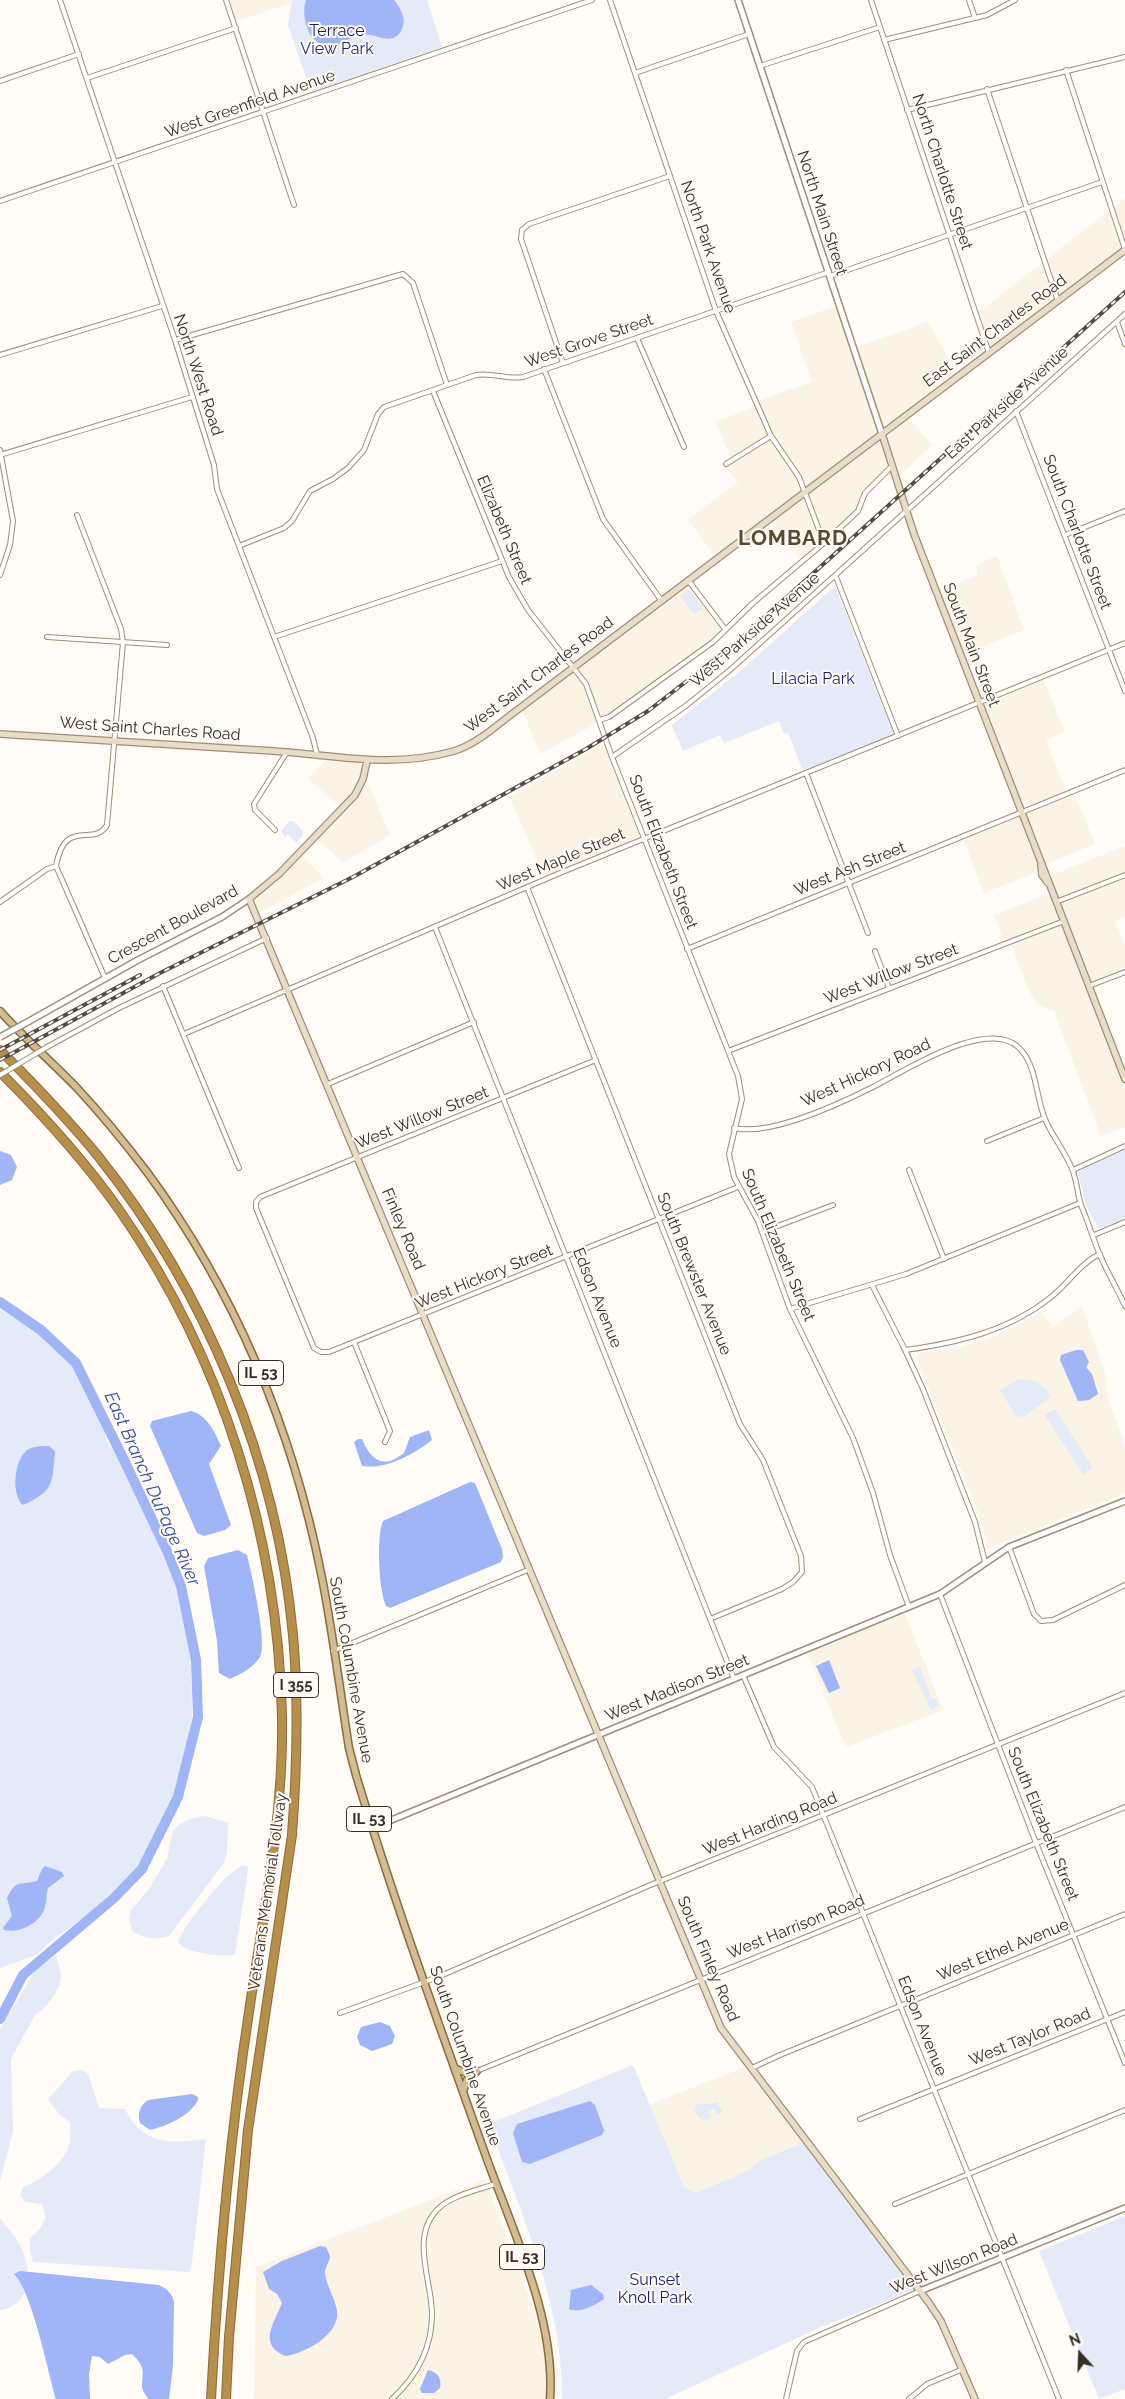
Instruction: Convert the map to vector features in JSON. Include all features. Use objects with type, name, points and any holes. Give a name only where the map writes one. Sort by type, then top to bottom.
[{"type":"highway","name":"Veterans Memorial Tollway","points":[[0,1050],[64,1116],[98,1157],[147,1224],[201,1316],[232,1388],[256,1454],[268,1498],[286,1582],[296,1680],[296,1788],[292,1835],[248,2130],[231,2319],[226,2399]]},
{"type":"highway","name":"Veterans Memorial Tollway","points":[[0,1073],[80,1157],[121,1212],[158,1272],[186,1324],[230,1428],[254,1503],[270,1585],[281,1689],[280,1788],[269,1887],[232,2137],[218,2284],[211,2399]]},
{"type":"main road","name":"East Saint Charles Road","points":[[882,434],[1125,249]]},
{"type":"main road","name":"South Main Street","points":[[882,434],[906,512],[1125,1079]]},
{"type":"main road","name":"West Saint Charles Road","points":[[0,734],[317,754],[367,761],[402,760],[443,754],[462,748],[574,667],[882,434]]},
{"type":"main road","name":"Crescent Boulevard","points":[[250,899],[279,874],[355,795],[364,779],[367,761]]},
{"type":"main road","name":"Finley Road","points":[[250,899],[530,1569]]},
{"type":"main road","name":"South Columbine Avenue","points":[[0,1011],[78,1089],[147,1173],[180,1219],[242,1330],[271,1398],[300,1488],[322,1578],[349,1748],[372,1828],[495,2184],[541,2310],[550,2359],[550,2399]]},
{"type":"main road","name":"South Finley Road","points":[[530,1569],[721,2028],[941,2321],[975,2399]]},
{"type":"main road","points":[[456,2069],[464,2072],[478,2071]]},
{"type":"main road","points":[[463,2091],[467,2080],[478,2071]]},
{"type":"street","name":"North West Road","points":[[60,0],[175,340],[214,465],[217,489],[317,754]]},
{"type":"street","points":[[226,0],[294,205]]},
{"type":"street","name":"West Greenfield Avenue","points":[[0,202],[592,0]]},
{"type":"street","name":"North Park Avenue","points":[[610,0],[716,311],[771,436],[799,477],[824,543]]},
{"type":"street","name":"North Main Street","points":[[738,0],[882,434]]},
{"type":"street","name":"North Charlotte Street","points":[[871,0],[989,353]]},
{"type":"street","points":[[969,0],[975,18]]},
{"type":"street","points":[[884,40],[975,18],[996,11],[1014,0]]},
{"type":"street","points":[[760,66],[880,27]]},
{"type":"street","points":[[87,78],[236,28]]},
{"type":"street","points":[[635,72],[750,34]]},
{"type":"street","points":[[0,81],[79,54]]},
{"type":"street","points":[[907,110],[987,89],[1125,57]]},
{"type":"street","points":[[1066,70],[1125,249]]},
{"type":"street","points":[[987,89],[1058,301]]},
{"type":"street","points":[[563,363],[521,239],[522,230],[529,224],[670,176]]},
{"type":"street","name":"West Grove Street","points":[[239,546],[284,528],[292,520],[310,491],[333,479],[348,468],[364,450],[378,414],[384,408],[483,374],[515,379],[1102,182]]},
{"type":"street","points":[[175,340],[398,274],[407,275],[414,283],[447,385]]},
{"type":"street","points":[[0,355],[162,306]]},
{"type":"street","name":"East Parkside Avenue","points":[[906,512],[1125,314]]},
{"type":"street","points":[[1117,322],[1125,344]]},
{"type":"street","points":[[637,338],[684,447]]},
{"type":"street","points":[[544,369],[603,519],[661,600]]},
{"type":"street","name":"Elizabeth Street","points":[[433,390],[502,561],[528,610],[574,667]]},
{"type":"street","points":[[0,575],[10,545],[13,521],[0,453],[192,397]]},
{"type":"street","name":"South Charlotte Street","points":[[1016,411],[1125,691]]},
{"type":"street","points":[[726,464],[771,436]]},
{"type":"street","points":[[599,720],[609,717],[677,669],[725,629],[858,511],[869,488],[893,465]]},
{"type":"street","points":[[1065,535],[1125,511]]},
{"type":"street","name":"West Parkside Avenue","points":[[612,757],[660,725],[714,684],[836,577],[906,512]]},
{"type":"street","points":[[77,515],[121,628],[123,642],[106,824],[104,829],[97,834],[75,835],[66,841],[59,850],[56,866],[105,978]]},
{"type":"street","points":[[274,637],[502,561]]},
{"type":"street","points":[[836,577],[898,736]]},
{"type":"street","points":[[688,580],[725,629]]},
{"type":"street","points":[[47,637],[167,646]]},
{"type":"street","name":"West Maple Street","points":[[184,1034],[527,886],[1125,643]]},
{"type":"street","name":"South Elizabeth Street","points":[[574,667],[586,684],[612,757],[741,1087],[742,1098],[729,1154],[738,1187],[748,1199],[790,1310],[853,1438],[873,1493],[890,1555],[909,1607]]},
{"type":"street","points":[[274,830],[255,810],[254,804],[287,752]]},
{"type":"street","name":"West Ash Street","points":[[687,949],[1125,770]]},
{"type":"street","points":[[806,773],[868,933]]},
{"type":"street","points":[[0,902],[37,876],[56,866]]},
{"type":"street","points":[[1056,902],[1125,875]]},
{"type":"street","name":"South Brewster Avenue","points":[[527,886],[740,1424],[763,1460],[802,1559],[802,1572],[788,1586],[710,1619]]},
{"type":"street","name":"Crescent Boulevard","points":[[0,1037],[105,978],[222,917],[250,899]]},
{"type":"street","name":"West Willow Street","points":[[728,1051],[1064,921]]},
{"type":"street","name":"Edson Avenue","points":[[435,927],[734,1679]]},
{"type":"street","points":[[0,1073],[164,986],[267,938]]},
{"type":"street","points":[[875,951],[889,988]]},
{"type":"street","points":[[1089,986],[1125,972]]},
{"type":"street","points":[[164,986],[240,1168]]},
{"type":"street","points":[[328,1084],[474,1022]]},
{"type":"street","name":"West Hickory Road","points":[[734,1128],[744,1130],[766,1128],[802,1117],[850,1098],[936,1053],[990,1038],[1009,1040],[1021,1049],[1026,1056],[1044,1118]]},
{"type":"street","name":"West Willow Street","points":[[321,1352],[313,1344],[256,1208],[257,1200],[266,1193],[358,1158],[596,1060]]},
{"type":"street","points":[[987,1141],[1044,1118],[1073,1170],[1080,1202],[1100,1254],[1125,1306]]},
{"type":"street","points":[[1073,1170],[1125,1146]]},
{"type":"street","points":[[909,1170],[944,1259]]},
{"type":"street","name":"West Hickory Street","points":[[321,1352],[329,1352],[738,1187]]},
{"type":"street","points":[[790,1310],[872,1285],[944,1259],[1080,1202]]},
{"type":"street","points":[[762,1232],[833,1205]]},
{"type":"street","points":[[1094,1235],[1125,1222]]},
{"type":"street","points":[[905,1350],[969,1338],[1019,1318],[1049,1299],[1088,1260],[1100,1254]]},
{"type":"street","points":[[872,1285],[923,1389],[975,1522],[985,1562]]},
{"type":"street","points":[[354,1342],[390,1432],[385,1442]]},
{"type":"street","points":[[1125,1502],[1009,1547],[1034,1614],[1039,1619],[1050,1621],[1125,1585]]},
{"type":"street","name":"West Madison Street","points":[[372,1828],[940,1594],[1009,1547]]},
{"type":"street","points":[[333,1651],[530,1569]]},
{"type":"street","name":"South Elizabeth Street","points":[[940,1594],[997,1745],[1125,2062]]},
{"type":"street","name":"Edson Avenue","points":[[743,1675],[774,1748],[808,1781],[824,1815],[1059,2399]]},
{"type":"street","name":"West Harding Road","points":[[340,2013],[425,1982],[660,1882],[1125,1693]]},
{"type":"street","name":"West Harrison Road","points":[[478,2071],[1125,1807]]},
{"type":"street","name":"West Ethel Avenue","points":[[752,2068],[900,2005],[1125,1914]]},
{"type":"street","name":"West Taylor Road","points":[[860,2119],[1125,2012]]},
{"type":"street","points":[[894,2204],[1125,2110]]},
{"type":"street","points":[[392,2399],[415,2373],[423,2359],[430,2332],[431,2301],[423,2248],[428,2222],[440,2206],[495,2184]]},
{"type":"street","name":"West Wilson Road","points":[[786,2399],[799,2346],[811,2338],[920,2291],[1125,2208]]},
{"type":"street","points":[[909,2399],[926,2384],[963,2369]]},
{"type":"shaded area","points":[[229,0],[292,0],[291,3],[235,22]]},
{"type":"shaded area","points":[[1125,198],[1125,247],[990,348],[978,313]]},
{"type":"shaded area","points":[[842,304],[856,347],[910,329],[927,321],[943,347],[954,376],[715,556],[688,520],[738,482],[722,463],[731,459],[716,422],[754,407],[757,401],[812,382],[791,322]]},
{"type":"shaded area","points":[[907,417],[933,445],[899,476],[885,435]]},
{"type":"shaded area","points":[[881,437],[893,472],[867,494],[865,508],[804,564],[770,520]]},
{"type":"shaded area","points":[[997,556],[1024,630],[963,655],[940,591],[978,575],[976,565]]},
{"type":"shaded area","points":[[690,581],[725,627],[694,655],[601,718],[587,681],[577,667]]},
{"type":"shaded area","points":[[573,670],[584,684],[597,723],[540,754],[522,709]]},
{"type":"shaded area","points":[[1043,679],[1065,732],[1046,740],[1066,791],[1024,809],[982,704]]},
{"type":"shaded area","points":[[604,744],[640,838],[544,877],[510,797]]},
{"type":"shaded area","points":[[327,758],[365,763],[353,794],[341,808],[308,778]]},
{"type":"shaded area","points":[[366,777],[390,835],[343,863],[316,838],[356,796]]},
{"type":"shaded area","points":[[1075,795],[1095,844],[1046,864],[1025,813]]},
{"type":"shaded area","points":[[1020,816],[1041,870],[984,893],[963,838]]},
{"type":"shaded area","points":[[1125,846],[1125,917],[1115,921],[1125,945],[1125,974],[1093,987],[1050,876]]},
{"type":"shaded area","points":[[300,853],[324,878],[258,913],[252,900]]},
{"type":"shaded area","points":[[1051,893],[1061,920],[1004,942],[994,915]]},
{"type":"shaded area","points":[[1062,924],[1125,1088],[1125,1127],[1101,1136],[1054,1011],[1038,1005],[1029,991],[1011,944]]},
{"type":"shaded area","points":[[1082,1306],[1107,1379],[1105,1380],[1110,1404],[1125,1446],[1125,1493],[988,1548],[979,1515],[916,1357],[920,1353],[960,1347],[995,1336],[1024,1322],[1041,1311],[1053,1327]]},
{"type":"shaded area","points":[[905,1614],[943,1710],[846,1747],[807,1653]]},
{"type":"shaded area","points":[[745,2067],[803,2143],[758,2161],[750,2170],[693,2193],[684,2187],[649,2105]]},
{"type":"shaded area","points":[[485,2179],[530,2300],[546,2355],[547,2399],[254,2399],[256,2267]]},
{"type":"green space","name":"Terrace View Park","points":[[292,0],[427,0],[442,47],[311,92],[288,25]]},
{"type":"green space","name":"Lilacia Park","points":[[835,586],[894,734],[803,771],[788,733],[784,734],[779,721],[724,743],[720,735],[683,751],[672,725],[737,674]]},
{"type":"green space","points":[[689,589],[703,608],[694,614],[680,596]]},
{"type":"green space","points":[[289,821],[293,821],[303,831],[303,836],[296,843],[288,834],[285,837],[281,831]]},
{"type":"green space","points":[[1125,1149],[1125,1219],[1098,1229],[1086,1205],[1078,1173],[1095,1161]]},
{"type":"green space","points":[[0,1309],[38,1332],[75,1368],[104,1429],[106,1441],[119,1456],[178,1590],[191,1647],[192,1717],[181,1778],[150,1849],[135,1870],[89,1914],[52,1940],[38,1954],[0,1968]]},
{"type":"green space","points":[[1019,1379],[1034,1381],[1042,1385],[1050,1397],[1024,1417],[1016,1416],[1000,1390]]},
{"type":"green space","points":[[1055,1409],[1093,1468],[1083,1474],[1045,1415]]},
{"type":"green space","points":[[920,1667],[932,1699],[936,1698],[939,1706],[931,1710],[912,1670]]},
{"type":"green space","points":[[206,1816],[228,1823],[227,1852],[224,1863],[169,1936],[150,1938],[132,1931],[129,1917],[131,1910],[149,1889],[167,1859],[173,1830],[180,1824],[193,1818]]},
{"type":"green space","points":[[241,1866],[247,1866],[248,1870],[235,1955],[204,1953],[182,1946],[178,1942],[196,1913],[226,1878]]},
{"type":"green space","points":[[56,1955],[61,1973],[59,1986],[48,2003],[35,2015],[11,2059],[13,2131],[0,2181],[0,2029],[35,1971]]},
{"type":"green space","name":"Sunset Knoll Park","points":[[633,2065],[684,2187],[694,2193],[750,2170],[758,2161],[803,2143],[915,2290],[821,2327],[665,2399],[562,2399],[561,2364],[548,2294],[538,2259],[489,2124]]},
{"type":"green space","points":[[83,2070],[88,2074],[99,2108],[125,2109],[140,2130],[149,2136],[159,2139],[181,2141],[206,2139],[192,2263],[189,2272],[33,2262],[30,2251],[30,2238],[39,2230],[46,2218],[42,2204],[25,2202],[20,2195],[23,2187],[38,2180],[59,2163],[68,2149],[70,2122],[59,2114],[48,2099],[73,2071]]},
{"type":"green space","points":[[716,2102],[723,2112],[717,2115],[714,2109],[709,2111],[711,2118],[704,2121],[698,2117],[694,2109],[698,2104]]},
{"type":"green space","points":[[1125,2216],[1125,2389],[1099,2399],[1039,2251]]},
{"type":"green space","points":[[0,2218],[17,2240],[22,2250],[26,2261],[28,2282],[20,2300],[12,2306],[0,2310]]},
{"type":"water","points":[[306,0],[394,0],[402,13],[404,21],[402,29],[394,38],[389,39],[366,34],[324,48],[312,37],[308,29],[304,14]]},
{"type":"water","points":[[0,1151],[11,1155],[17,1167],[12,1180],[0,1185]]},
{"type":"water","points":[[1076,1350],[1083,1350],[1089,1362],[1086,1367],[1092,1374],[1098,1394],[1089,1400],[1078,1401],[1060,1360],[1061,1355]]},
{"type":"water","points":[[191,1411],[206,1420],[221,1446],[209,1464],[231,1525],[225,1530],[204,1536],[197,1533],[150,1426],[152,1421]]},
{"type":"water","points":[[429,1430],[432,1440],[417,1451],[381,1466],[362,1466],[354,1442],[358,1439],[362,1439],[374,1457],[384,1462],[397,1458],[404,1453],[410,1437]]},
{"type":"water","points":[[49,1446],[55,1451],[52,1479],[50,1485],[41,1495],[23,1505],[19,1500],[15,1478],[19,1463],[22,1456],[28,1450]]},
{"type":"water","points":[[470,1482],[475,1483],[502,1549],[503,1557],[501,1562],[390,1608],[386,1606],[379,1563],[383,1521]]},
{"type":"water","points":[[238,1550],[247,1555],[249,1563],[260,1624],[262,1650],[260,1657],[251,1667],[230,1679],[219,1673],[217,1641],[204,1566],[208,1558]]},
{"type":"water","points":[[829,1660],[840,1688],[829,1693],[816,1666]]},
{"type":"water","points":[[45,1866],[62,1872],[64,1876],[48,1888],[43,1913],[23,1929],[4,1930],[3,1928],[12,1916],[7,1898],[10,1892],[16,1885],[37,1881]]},
{"type":"water","points":[[380,2022],[390,2026],[395,2036],[392,2044],[372,2051],[360,2045],[357,2037],[361,2027]]},
{"type":"water","points":[[192,2094],[198,2097],[198,2100],[190,2111],[177,2120],[150,2130],[140,2123],[140,2110],[148,2100]]},
{"type":"water","points":[[590,2101],[595,2105],[604,2130],[602,2135],[530,2164],[522,2162],[513,2133],[517,2124]]},
{"type":"water","points":[[320,2246],[326,2247],[330,2256],[325,2274],[336,2306],[336,2320],[333,2328],[320,2341],[302,2351],[286,2356],[277,2351],[270,2339],[270,2332],[282,2303],[277,2294],[269,2289],[263,2272],[282,2261]]},
{"type":"water","points":[[20,2271],[159,2285],[167,2290],[174,2302],[173,2365],[169,2399],[148,2399],[142,2388],[142,2367],[132,2354],[125,2355],[108,2364],[100,2357],[92,2356],[89,2374],[90,2399],[56,2399],[33,2314],[21,2283],[14,2274]]},
{"type":"water","points":[[591,2285],[603,2294],[604,2299],[582,2310],[569,2309],[571,2290]]},
{"type":"water","points":[[428,2370],[437,2374],[440,2379],[440,2388],[434,2393],[422,2393],[420,2389]]},
{"type":"waterway","name":"East Branch DuPage River","points":[[0,1302],[41,1330],[76,1363],[124,1460],[167,1551],[181,1586],[196,1660],[198,1717],[178,1797],[142,1869],[114,1898],[23,1975],[0,2019]]},
{"type":"railway","points":[[0,1060],[160,973],[353,877],[586,749],[648,711],[736,643],[1125,292]]},
{"type":"railway","points":[[0,1050],[140,975]]},
{"type":"district","name":"LOMBARD","points":[[793,539]]}]
